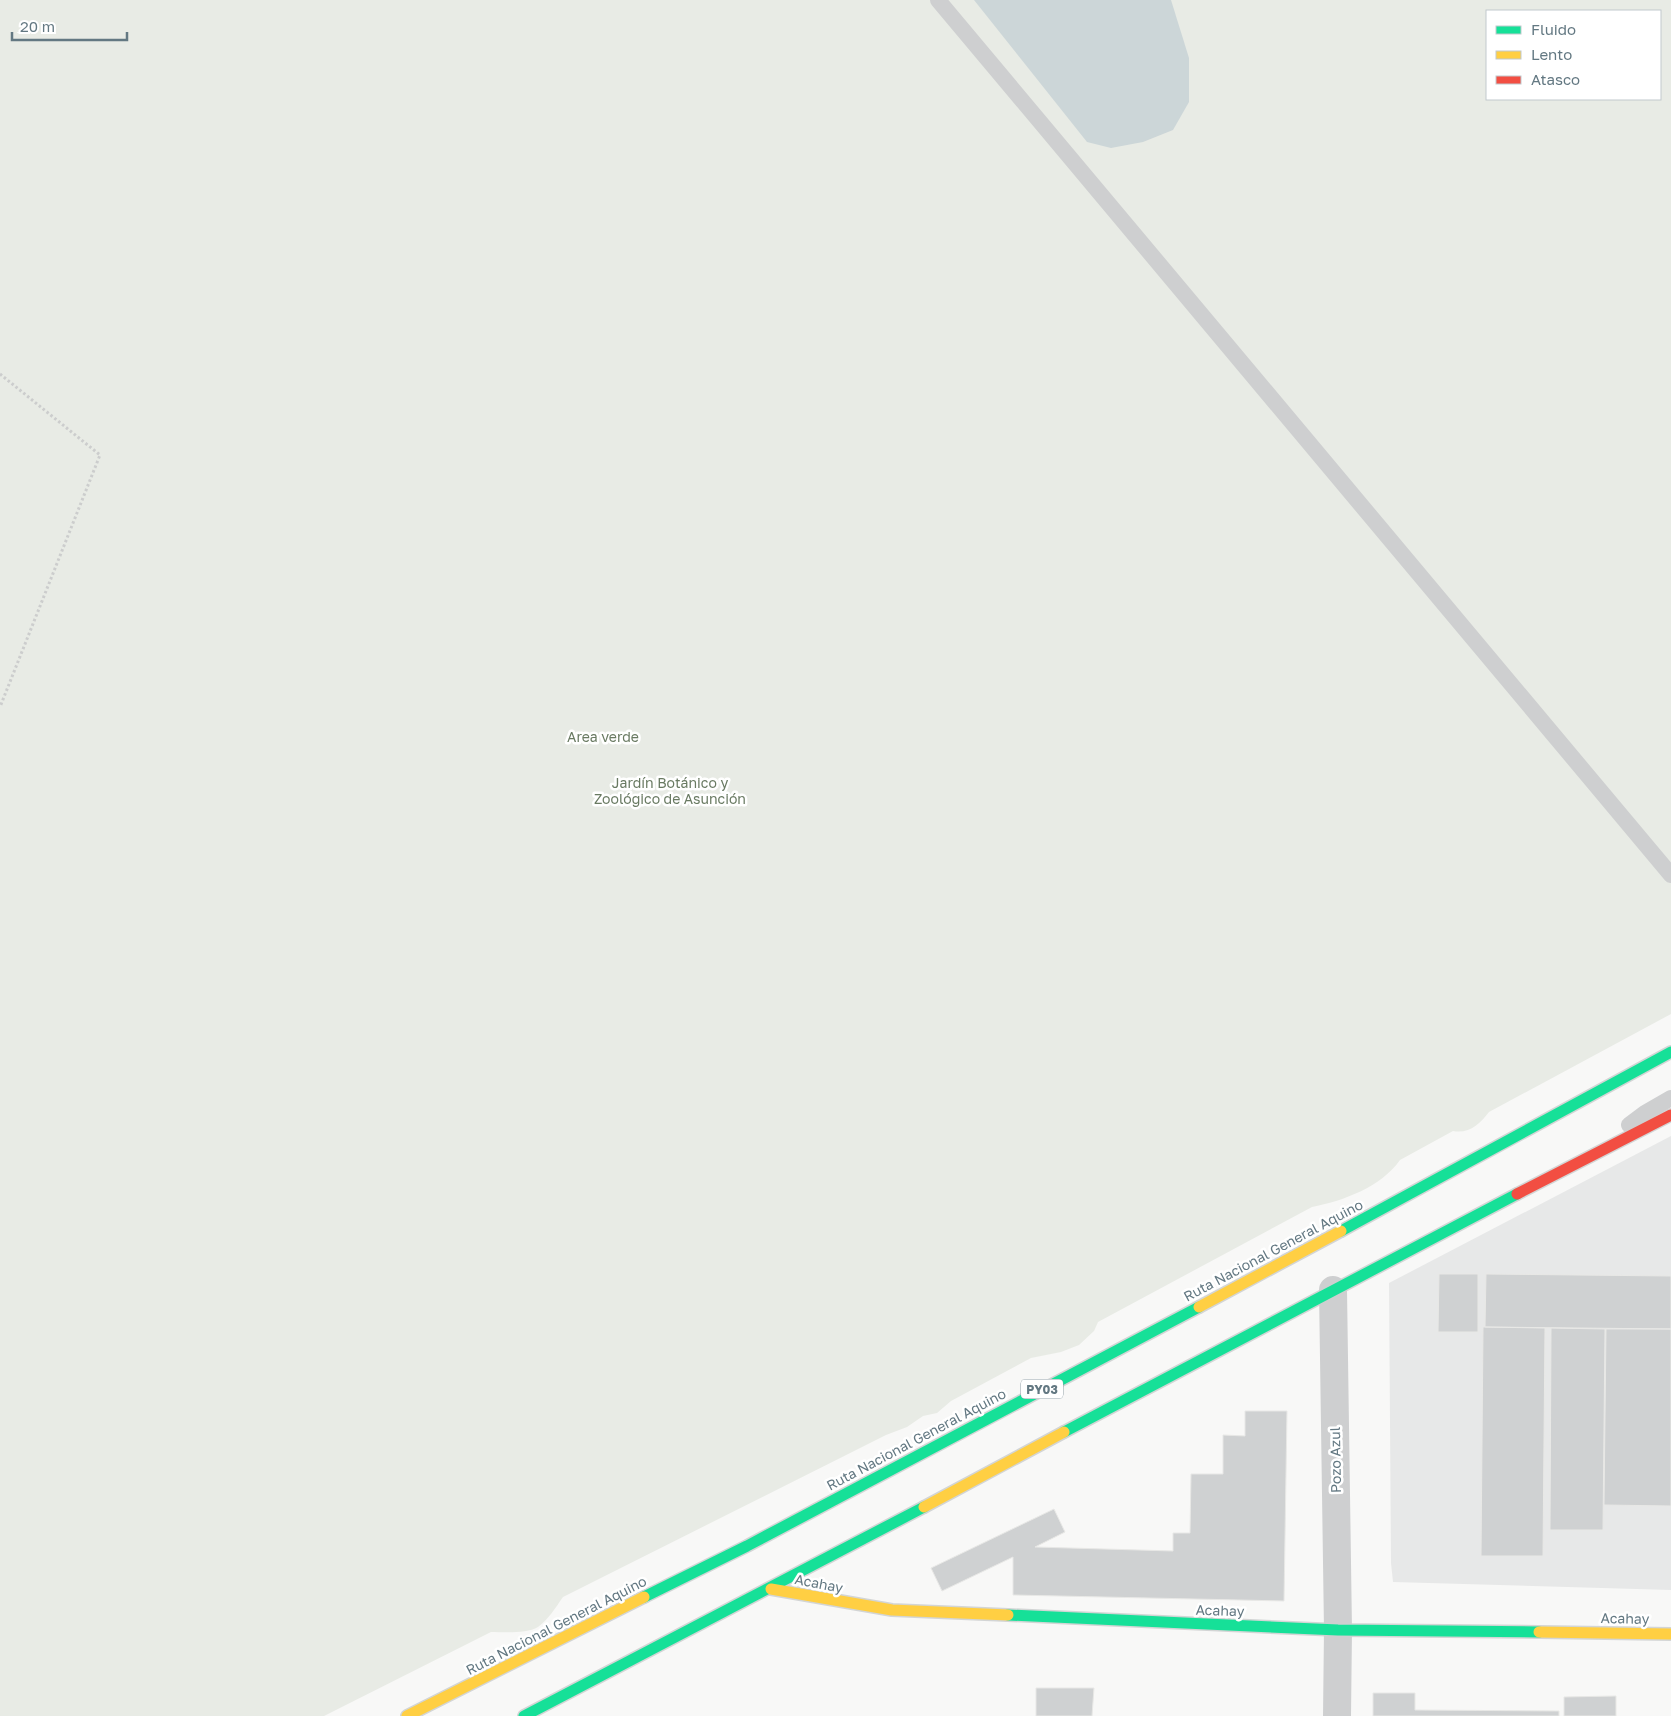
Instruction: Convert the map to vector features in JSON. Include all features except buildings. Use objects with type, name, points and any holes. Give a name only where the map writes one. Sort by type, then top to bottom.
[{"type":"main road","name":"Ruta Nacional General Aquino","points":[[408,1716],[747,1546],[1341,1231],[1671,1052]]},
{"type":"main road","points":[[524,1716],[771,1589],[1332,1290],[1671,1115]]},
{"type":"main road","name":"Acahay","points":[[771,1589],[892,1610],[1338,1630],[1671,1634]]},
{"type":"street","name":"Pozo Azul","points":[[1332,1290],[1338,1630],[1337,1716]]},
{"type":"lane","points":[[938,0],[1671,875]]},
{"type":"lane","points":[[1583,1160],[1645,1113],[1671,1098]]},
{"type":"path","points":[[0,374],[100,455],[0,707]]},
{"type":"shaded area","points":[[974,0],[1171,0],[1189,58],[1189,102],[1173,130],[1143,142],[1111,148],[1087,142]]},
{"type":"shaded area","points":[[1671,1136],[1671,1590],[1393,1582],[1391,1563],[1389,1283]]},
{"type":"green space","name":"Jardín Botánico y Zoológico de Asunción","points":[[0,0],[1671,0],[1671,1014],[1489,1112],[1474,1127],[1459,1132],[1453,1131],[1400,1160],[1392,1170],[1372,1185],[1348,1197],[1312,1207],[1098,1322],[1094,1331],[1079,1345],[1061,1352],[1031,1358],[951,1401],[937,1413],[923,1416],[907,1427],[886,1435],[563,1597],[552,1613],[538,1627],[528,1631],[491,1632],[324,1716],[0,1716]]},
{"type":"traffic: fast","points":[[1341,1231],[1671,1052]]},
{"type":"traffic: fast","points":[[1064,1432],[1517,1194]]},
{"type":"traffic: fast","points":[[644,1597],[747,1546],[1199,1307]]},
{"type":"traffic: fast","points":[[524,1716],[924,1507]]},
{"type":"traffic: fast","points":[[1008,1615],[1338,1630],[1539,1632]]},
{"type":"traffic: slow","points":[[1199,1307],[1341,1231]]},
{"type":"traffic: slow","points":[[924,1507],[1064,1432]]},
{"type":"traffic: slow","points":[[771,1589],[892,1610],[1008,1615]]},
{"type":"traffic: slow","points":[[407,1716],[644,1597]]},
{"type":"traffic: slow","points":[[1539,1632],[1671,1634]]},
{"type":"traffic: jam","points":[[1517,1194],[1671,1115]]},
{"type":"park label","name":"Area verde","points":[[603,736]]}]
